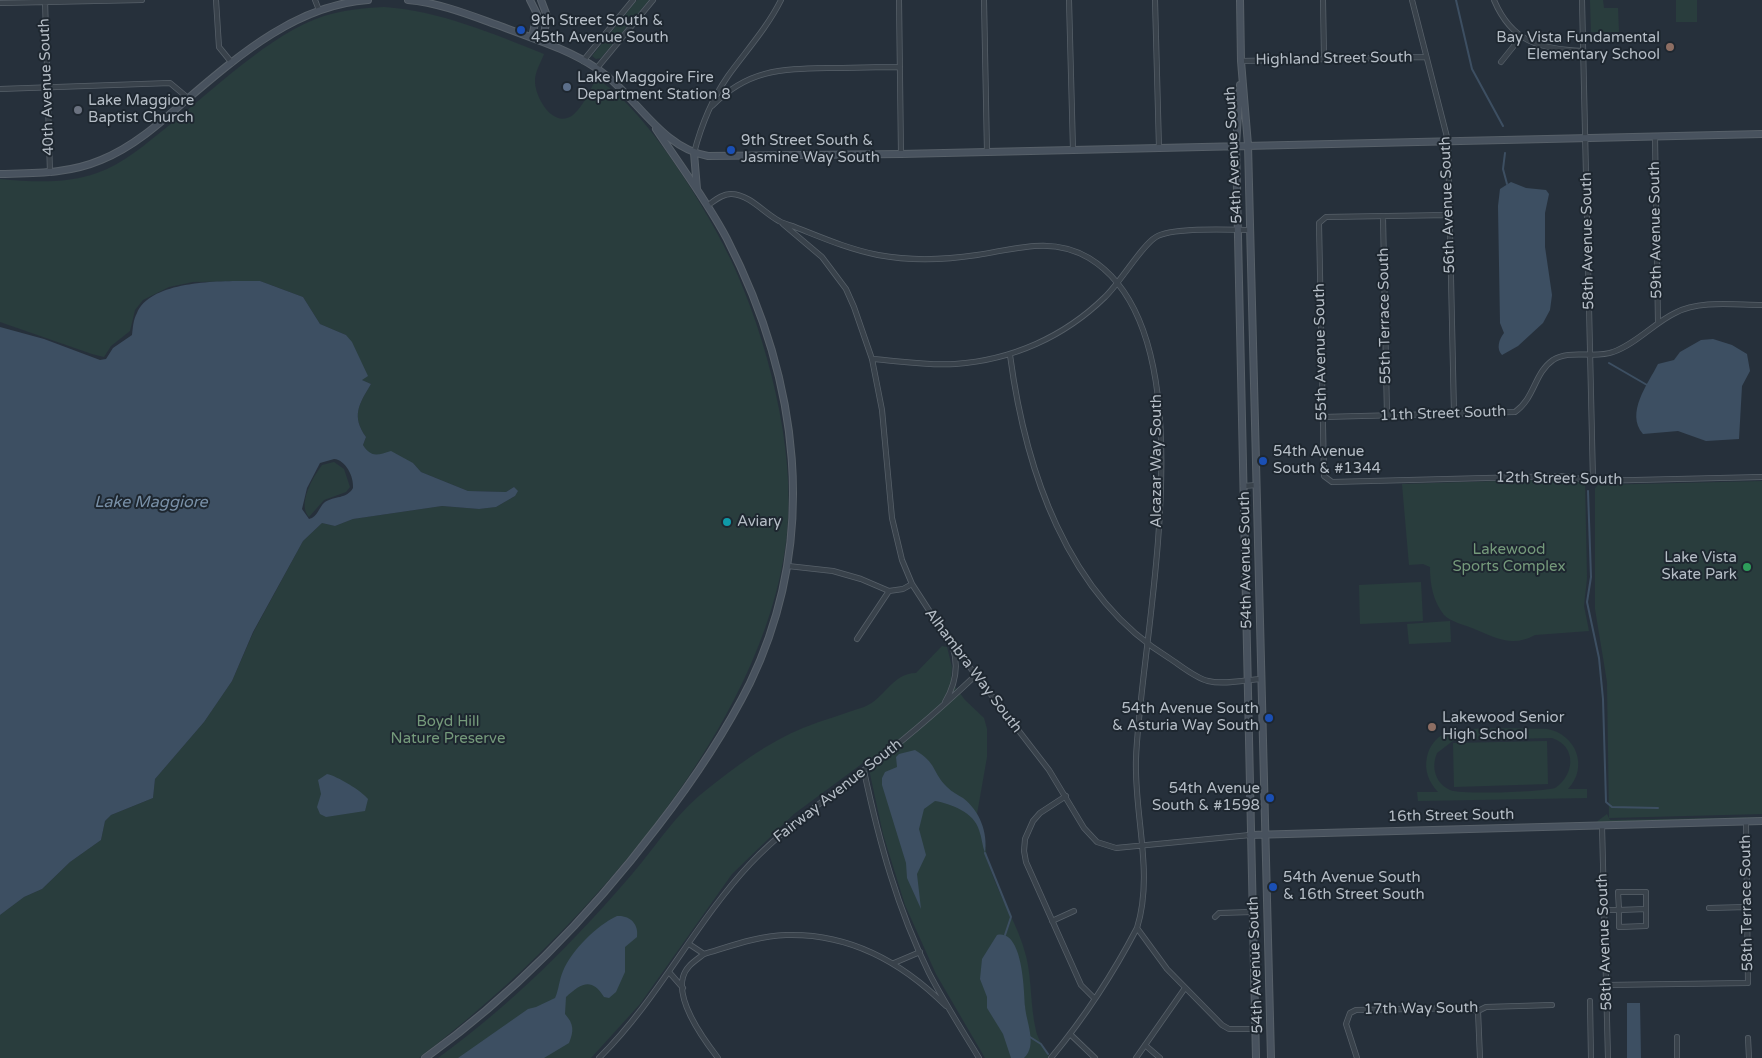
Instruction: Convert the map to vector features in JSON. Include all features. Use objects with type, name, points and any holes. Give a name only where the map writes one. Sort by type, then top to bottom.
[{"type":"main road","points":[[0,174],[50,173],[87,166],[121,151],[278,30],[319,10],[368,0]]},
{"type":"main road","points":[[408,0],[458,11],[532,37],[583,60],[597,68],[621,88],[669,138],[694,153],[737,156],[901,154],[1762,134]]},
{"type":"main road","points":[[530,0],[537,14],[532,37]]},
{"type":"main road","points":[[541,0],[547,16],[543,42]]},
{"type":"main road","name":"54th Avenue South","points":[[1240,0],[1241,61],[1248,145],[1271,1058]]},
{"type":"main road","name":"54th Avenue South","points":[[1241,61],[1236,146],[1256,1058]]},
{"type":"main road","points":[[425,1058],[490,1008],[556,946],[612,885],[671,809],[720,735],[750,684],[770,635],[788,566],[795,494],[793,455],[781,386],[767,338],[744,276],[728,240],[650,119]]},
{"type":"main road","points":[[694,153],[698,192]]},
{"type":"main road","name":"16th Street South","points":[[1250,834],[1762,822]]},
{"type":"street","points":[[0,3],[142,0]]},
{"type":"street","points":[[216,0],[219,47],[233,64]]},
{"type":"street","points":[[315,0],[319,10]]},
{"type":"street","points":[[583,60],[633,0]]},
{"type":"street","points":[[597,68],[653,0]]},
{"type":"street","points":[[694,153],[705,119],[728,76],[764,28],[781,0]]},
{"type":"street","points":[[898,0],[901,154]]},
{"type":"street","points":[[984,0],[987,152]]},
{"type":"street","points":[[1069,0],[1074,150]]},
{"type":"street","points":[[1155,0],[1159,148]]},
{"type":"street","points":[[1323,0],[1324,57]]},
{"type":"street","name":"56th Avenue South","points":[[1412,0],[1448,141],[1454,414]]},
{"type":"street","points":[[1494,0],[1498,11],[1521,37],[1553,49],[1583,50]]},
{"type":"street","name":"58th Avenue South","points":[[1582,0],[1593,481]]},
{"type":"street","name":"40th Avenue South","points":[[45,1],[50,173]]},
{"type":"street","points":[[1501,62],[1521,37]]},
{"type":"street","name":"Highland Street South","points":[[1241,61],[1324,57],[1426,57]]},
{"type":"street","points":[[712,106],[724,93],[738,84],[753,77],[780,70],[900,67]]},
{"type":"street","points":[[0,89],[170,83],[188,98]]},
{"type":"street","name":"59th Avenue South","points":[[1655,137],[1658,323]]},
{"type":"street","name":"Alcazar Way South","points":[[707,206],[718,198],[733,194],[750,201],[781,222],[846,248],[904,258],[956,258],[1025,245],[1057,246],[1072,250],[1088,258],[1119,284],[1130,299],[1140,319],[1149,348],[1160,414],[1158,534],[1148,645],[1138,721],[1136,759],[1138,816],[1142,847]]},
{"type":"street","points":[[1383,217],[1449,215]]},
{"type":"street","name":"55th Avenue South","points":[[1326,480],[1324,476],[1320,222],[1326,217],[1383,217]]},
{"type":"street","name":"55th Terrace South","points":[[1383,217],[1387,415]]},
{"type":"street","name":"Alhambra Way South","points":[[781,222],[822,257],[846,289],[872,360],[882,410],[892,518],[902,560],[912,584],[952,644],[1050,770],[1084,828],[1097,842],[1116,848],[1142,847]]},
{"type":"street","points":[[872,360],[955,364],[1010,355],[1043,341],[1080,319],[1119,284],[1149,242],[1157,236],[1174,232],[1250,230]]},
{"type":"street","name":"11th Street South","points":[[1323,417],[1515,412],[1525,405],[1546,366],[1554,359],[1568,356],[1590,356],[1616,351],[1675,313],[1697,306],[1762,305]]},
{"type":"street","points":[[1010,355],[1023,433],[1037,477],[1058,531],[1090,583],[1148,645],[1206,681],[1261,679]]},
{"type":"street","name":"12th Street South","points":[[1326,480],[1332,482],[1563,476],[1593,481],[1762,476]]},
{"type":"street","points":[[1243,486],[1257,485]]},
{"type":"street","points":[[788,566],[833,571],[861,579],[889,591],[903,589],[912,584]]},
{"type":"street","points":[[857,639],[889,591]]},
{"type":"street","points":[[942,708],[954,683],[956,662],[952,644]]},
{"type":"street","name":"Fairway Avenue South","points":[[599,1058],[649,1000],[712,909],[750,864],[824,799],[942,708],[976,675]]},
{"type":"street","points":[[864,770],[883,853],[902,912],[950,1010],[980,1058]]},
{"type":"street","points":[[1066,796],[1040,813],[1028,830],[1025,839],[1026,862],[1081,985],[1094,998]]},
{"type":"street","name":"58th Terrace South","points":[[1606,985],[1748,983],[1746,822]]},
{"type":"street","name":"58th Avenue South","points":[[1602,826],[1608,1058]]},
{"type":"street","name":"16th Street South","points":[[1142,847],[1250,834]]},
{"type":"street","points":[[1050,1058],[1070,1034],[1124,954],[1137,928],[1145,892],[1142,847]]},
{"type":"street","points":[[1618,892],[1646,892],[1646,926],[1619,927],[1619,910],[1618,892]]},
{"type":"street","points":[[1709,908],[1747,907]]},
{"type":"street","points":[[1604,910],[1646,909]]},
{"type":"street","points":[[1052,921],[1074,911]]},
{"type":"street","points":[[1214,916],[1219,913],[1252,912]]},
{"type":"street","points":[[1137,928],[1185,988],[1222,1025],[1229,1029],[1255,1029]]},
{"type":"street","points":[[718,1058],[695,1025],[683,995],[683,978],[690,964],[704,954],[765,938],[810,935],[854,945],[894,963],[932,992],[950,1010]]},
{"type":"street","points":[[689,944],[704,954]]},
{"type":"street","points":[[894,963],[920,952]]},
{"type":"street","points":[[669,972],[683,988]]},
{"type":"street","points":[[1136,1058],[1167,1011],[1185,988]]},
{"type":"street","points":[[1590,1001],[1591,1058]]},
{"type":"street","name":"17th Way South","points":[[1357,1058],[1346,1024],[1350,1013],[1356,1010],[1467,1008],[1478,1011],[1486,1007],[1552,1005]]},
{"type":"street","points":[[1478,1011],[1480,1058]]},
{"type":"street","points":[[1070,1034],[1094,1058]]},
{"type":"street","points":[[1677,1037],[1677,1058]]},
{"type":"street","points":[[1748,1038],[1749,1058]]},
{"type":"street","points":[[1145,1045],[1160,1058]]},
{"type":"green space","points":[[637,0],[649,0],[601,58],[596,59],[592,56]]},
{"type":"green space","points":[[1590,0],[1603,0],[1604,8],[1618,8],[1619,32],[1591,32]]},
{"type":"green space","points":[[1676,0],[1697,0],[1697,22],[1676,22]]},
{"type":"green space","name":"Boyd Hill Nature Preserve","points":[[384,7],[405,9],[445,18],[544,54],[536,74],[536,87],[541,102],[552,115],[558,118],[566,118],[577,112],[596,79],[614,92],[634,111],[653,134],[691,188],[721,239],[744,291],[767,358],[783,430],[789,500],[787,533],[772,608],[742,683],[702,756],[652,827],[597,894],[538,955],[478,1011],[419,1058],[0,1058],[0,915],[24,897],[42,889],[70,862],[101,840],[105,821],[111,815],[153,798],[155,779],[204,722],[232,681],[253,633],[303,541],[322,523],[335,526],[353,519],[442,506],[479,509],[496,507],[515,496],[514,487],[506,492],[468,491],[421,472],[413,463],[368,453],[363,445],[366,437],[361,430],[358,410],[371,384],[362,380],[346,335],[320,324],[303,297],[260,281],[193,282],[169,287],[143,300],[135,310],[130,331],[111,346],[104,357],[0,322],[0,179],[61,181],[85,177],[107,169],[142,147],[242,65],[283,36],[304,24],[324,16],[339,12]]},
{"type":"green space","points":[[334,462],[344,469],[350,487],[346,492],[324,500],[309,517],[306,512],[305,498],[314,476],[322,465]]},
{"type":"green space","name":"Lakewood Sports Complex","points":[[1563,479],[1585,482],[1587,578],[1584,606],[1589,631],[1535,635],[1519,641],[1511,641],[1488,635],[1453,621],[1444,615],[1437,604],[1433,592],[1430,567],[1423,564],[1409,565],[1402,484]]},
{"type":"green space","points":[[1762,481],[1762,814],[1609,818],[1607,682],[1595,609],[1595,488],[1598,485]]},
{"type":"green space","points":[[1421,582],[1423,621],[1360,624],[1359,585]]},
{"type":"green space","points":[[1450,621],[1451,642],[1409,644],[1407,624]]},
{"type":"green space","points":[[942,646],[947,647],[952,667],[951,681],[965,700],[984,718],[987,729],[987,757],[977,814],[983,828],[990,868],[1023,944],[1028,965],[1036,1031],[1040,1042],[1050,1058],[985,1058],[936,974],[905,905],[883,834],[867,760],[794,814],[732,874],[640,1004],[591,1058],[438,1058],[491,1017],[589,923],[633,873],[675,820],[705,791],[740,764],[777,740],[803,728],[871,703],[901,677],[916,673]]},
{"type":"green space","points":[[1466,729],[1547,729],[1557,732],[1572,744],[1578,762],[1578,771],[1568,789],[1587,789],[1587,798],[1418,801],[1417,792],[1438,792],[1428,776],[1426,762],[1431,746],[1442,735]],"holes":[[[1552,738],[1566,747],[1570,761],[1566,776],[1555,788],[1535,791],[1457,792],[1445,787],[1436,774],[1434,764],[1437,753],[1454,740]]]},
{"type":"green space","points":[[1547,741],[1548,784],[1454,787],[1453,743]]},
{"type":"green space","points":[[1607,814],[1610,820],[1762,817],[1762,819],[1595,823]]},
{"type":"water","points":[[1511,182],[1526,188],[1546,190],[1549,194],[1545,213],[1545,247],[1552,295],[1550,310],[1543,323],[1518,346],[1502,355],[1499,347],[1504,333],[1500,323],[1498,206],[1500,189]]},
{"type":"water","name":"Lake Maggiore","points":[[260,281],[303,297],[320,324],[346,335],[352,342],[368,376],[362,380],[371,384],[358,410],[361,430],[366,437],[363,445],[369,452],[379,454],[391,451],[413,463],[421,472],[468,491],[506,492],[514,487],[518,491],[515,496],[496,507],[479,509],[442,506],[353,519],[335,526],[322,523],[303,541],[253,632],[232,681],[204,722],[155,779],[153,798],[111,815],[105,821],[101,840],[70,862],[42,889],[24,897],[0,915],[0,327],[44,339],[100,360],[106,359],[113,348],[132,335],[137,313],[145,302],[158,293],[174,287],[192,284]],"holes":[[[334,459],[346,466],[352,479],[353,488],[344,496],[325,502],[314,516],[309,519],[302,509],[307,488],[320,463]]]},
{"type":"water","points":[[1713,339],[1732,345],[1747,354],[1750,371],[1742,386],[1739,439],[1706,441],[1678,431],[1643,434],[1638,426],[1637,408],[1644,389],[1658,364],[1674,360],[1680,352],[1701,340]]},
{"type":"water","points":[[915,750],[931,763],[947,787],[963,798],[974,809],[982,823],[986,845],[985,853],[976,824],[972,818],[961,810],[935,801],[924,809],[919,829],[926,855],[917,874],[921,909],[907,878],[906,863],[882,785],[882,778],[885,772],[897,767],[896,757],[899,754]]},
{"type":"water","points":[[327,774],[343,781],[365,796],[368,799],[365,811],[326,817],[320,814],[317,807],[321,794],[318,780]]},
{"type":"water","points":[[617,916],[630,919],[637,928],[637,937],[625,947],[625,972],[616,992],[609,998],[604,997],[595,987],[586,984],[577,988],[566,997],[565,1014],[572,1028],[569,1043],[544,1058],[458,1058],[528,1009],[555,998],[563,971],[572,955],[593,932]]},
{"type":"water","points":[[997,935],[1006,936],[1012,941],[1017,951],[1023,975],[1026,1012],[1031,1040],[1028,1053],[1024,1058],[1011,1058],[1003,1034],[987,1008],[987,997],[980,979],[982,959]]},
{"type":"water","points":[[1627,1003],[1640,1003],[1641,1058],[1627,1058]]},
{"type":"waterway","points":[[1456,0],[1472,69],[1503,126]]},
{"type":"waterway","points":[[1505,153],[1503,169],[1507,184]]},
{"type":"waterway","points":[[1609,363],[1647,385]]},
{"type":"waterway","points":[[1588,491],[1591,577],[1587,602],[1599,658],[1603,699],[1606,802],[1612,807],[1658,808]]},
{"type":"waterway","points":[[985,853],[1011,917],[1005,935]]},
{"type":"waterway","points":[[1030,1037],[1041,1044],[1048,1054]]},
{"type":"place","name":"9th Street South & 45th Avenue South","points":[[521,30]]},
{"type":"place","name":"Bay Vista Fundamental Elementary School","points":[[1670,47]]},
{"type":"place","name":"Lake Maggoire Fire Department Station 8","points":[[567,87]]},
{"type":"place","name":"Lake Maggiore Baptist Church","points":[[78,110]]},
{"type":"place","name":"9th Street South & Jasmine Way South","points":[[731,150]]},
{"type":"place","name":"54th Avenue South & #1344","points":[[1263,461]]},
{"type":"place","name":"Aviary","points":[[727,522]]},
{"type":"place","name":"Lake Vista Skate Park","points":[[1747,567]]},
{"type":"place","name":"54th Avenue South & Asturia Way South","points":[[1269,718]]},
{"type":"place","name":"Lakewood Senior High School","points":[[1432,727]]},
{"type":"place","name":"54th Avenue South & #1598","points":[[1270,798]]},
{"type":"place","name":"54th Avenue South & 16th Street South","points":[[1273,887]]}]
